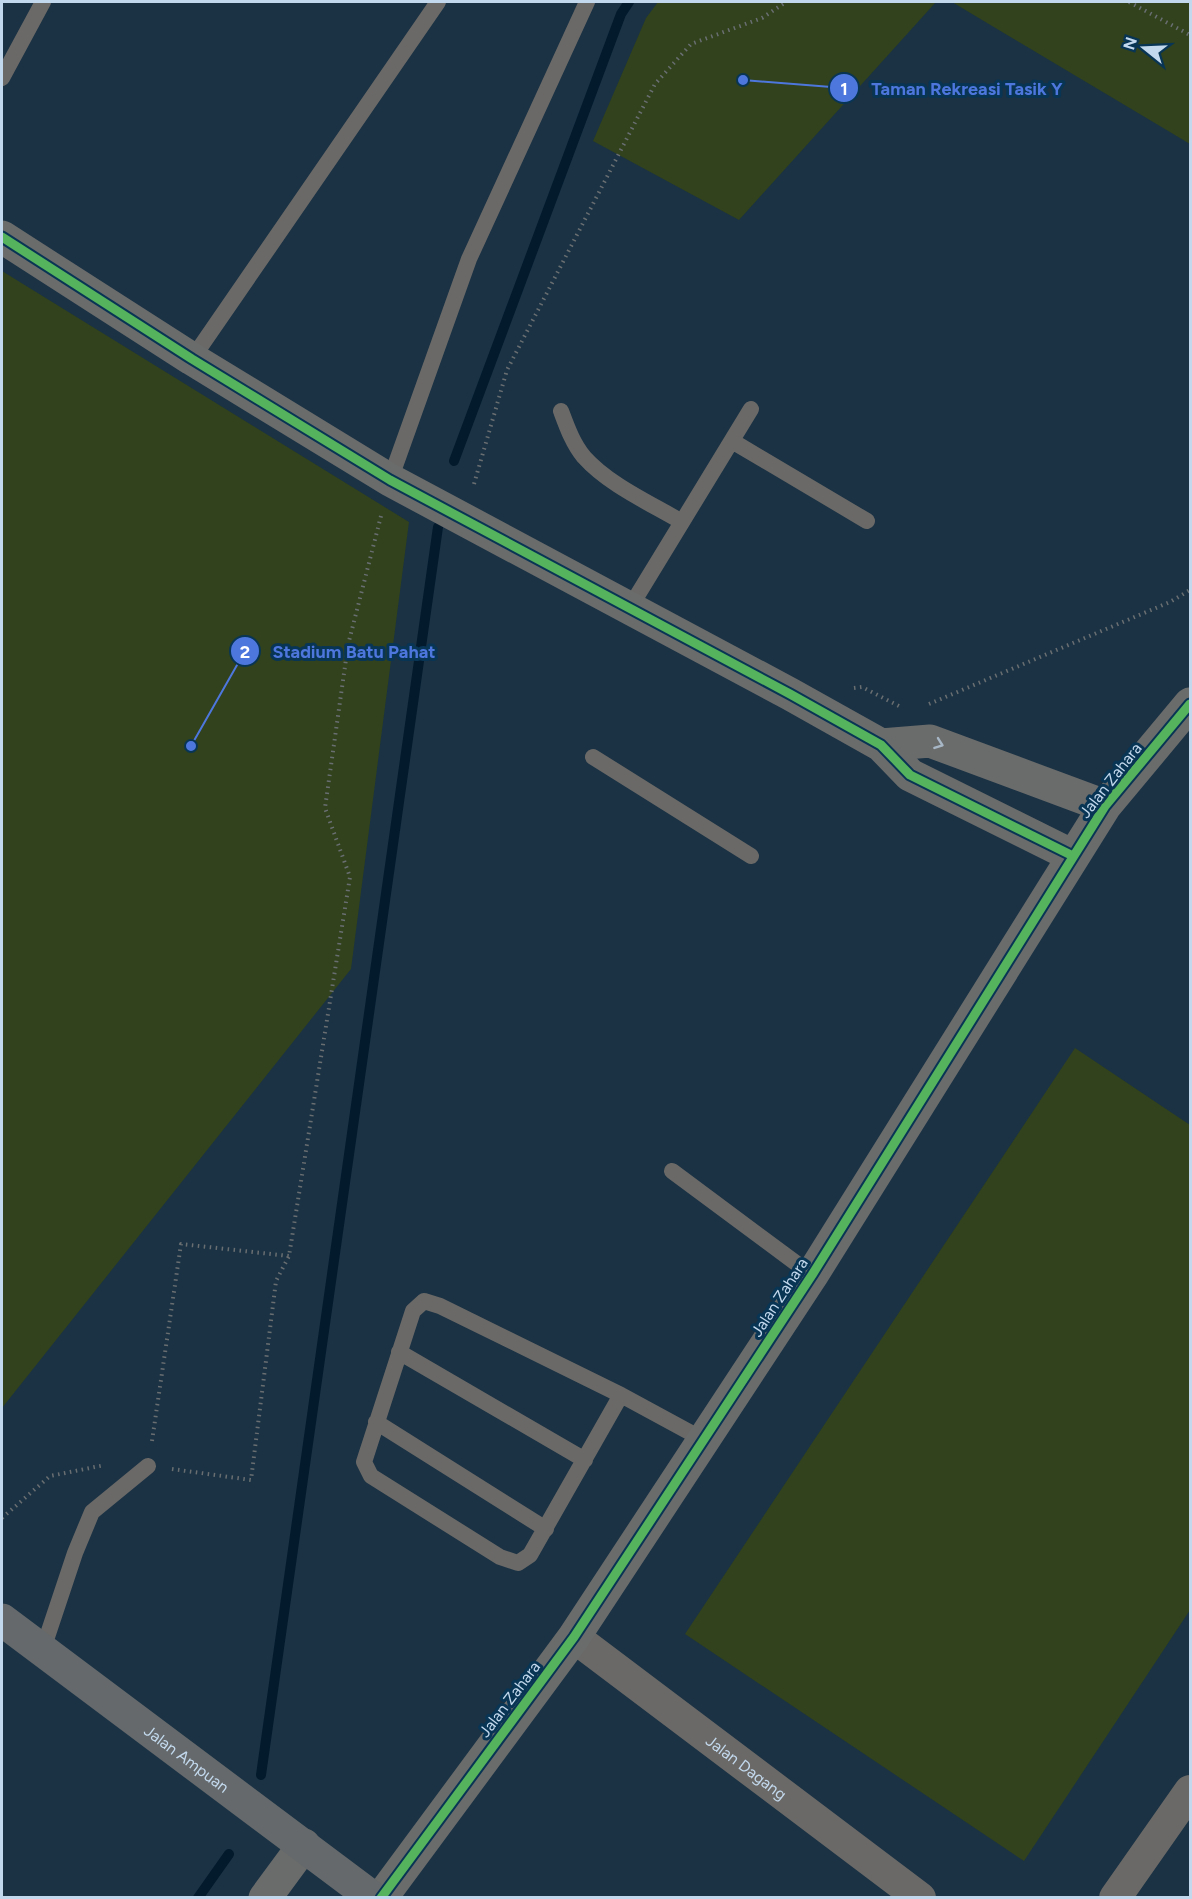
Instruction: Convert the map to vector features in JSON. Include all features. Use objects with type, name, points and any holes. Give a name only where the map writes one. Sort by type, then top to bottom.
[{"type":"main road","name":"Jalan Ampuan","points":[[2,1620],[373,1898]]},
{"type":"street","points":[[2,237],[390,480],[881,745],[910,775],[1073,856]]},
{"type":"street","name":"Jalan Zahara","points":[[381,1898],[574,1637],[812,1275],[1105,806],[1191,704]]},
{"type":"street","points":[[881,745],[930,741],[1105,806]]},
{"type":"street","name":"Jalan Dagang","points":[[574,1637],[920,1898]]},
{"type":"street","points":[[1115,1898],[1191,1791]]},
{"type":"street","points":[[265,1898],[304,1845]]},
{"type":"lane","points":[[2,78],[43,2]]},
{"type":"lane","points":[[192,358],[438,2]]},
{"type":"lane","points":[[390,480],[469,259],[587,2]]},
{"type":"lane","points":[[629,609],[751,409]]},
{"type":"lane","points":[[561,411],[572,440],[597,469],[682,522]]},
{"type":"lane","points":[[732,441],[867,521]]},
{"type":"lane","points":[[592,757],[751,856]]},
{"type":"lane","points":[[672,1171],[812,1275]]},
{"type":"lane","points":[[621,1395],[530,1556],[518,1563],[500,1557],[371,1476],[364,1462],[413,1311],[424,1301],[440,1306],[621,1395],[704,1440]]},
{"type":"lane","points":[[399,1352],[585,1460]]},
{"type":"lane","points":[[376,1422],[546,1529]]},
{"type":"lane","points":[[43,1649],[92,1512],[148,1466]]},
{"type":"path","points":[[464,520],[507,370],[655,84],[691,44],[762,18],[786,2]]},
{"type":"path","points":[[1130,2],[1191,35]]},
{"type":"path","points":[[2,1518],[50,1476],[107,1465],[148,1466],[251,1480],[276,1281],[290,1257],[350,877],[325,808],[348,645],[390,480]]},
{"type":"path","points":[[924,706],[1170,603],[1191,590]]},
{"type":"path","points":[[852,688],[862,687],[904,709]]},
{"type":"path","points":[[148,1466],[181,1244],[290,1257]]},
{"type":"green space","points":[[658,2],[936,2],[739,220],[593,141],[646,18]]},
{"type":"green space","points":[[952,2],[1190,2],[1190,144]]},
{"type":"green space","points":[[2,271],[409,522],[351,969],[2,1408]]},
{"type":"green space","points":[[1075,1048],[1190,1125],[1190,1610],[1024,1861],[685,1634]]},
{"type":"waterway","points":[[454,461],[621,14],[629,2]]},
{"type":"waterway","points":[[261,1775],[438,527]]},
{"type":"waterway","points":[[198,1898],[229,1854]]},
{"type":"cycle path","points":[[2,237],[192,359],[390,480],[881,745],[910,775],[1073,856]]},
{"type":"cycle path","points":[[381,1898],[574,1637],[812,1275],[1105,806],[1190,704]]},
{"type":"place","name":"Taman Rekreasi Tasik Y","points":[[743,80]]},
{"type":"place","name":"Stadium Batu Pahat","points":[[191,746]]}]
